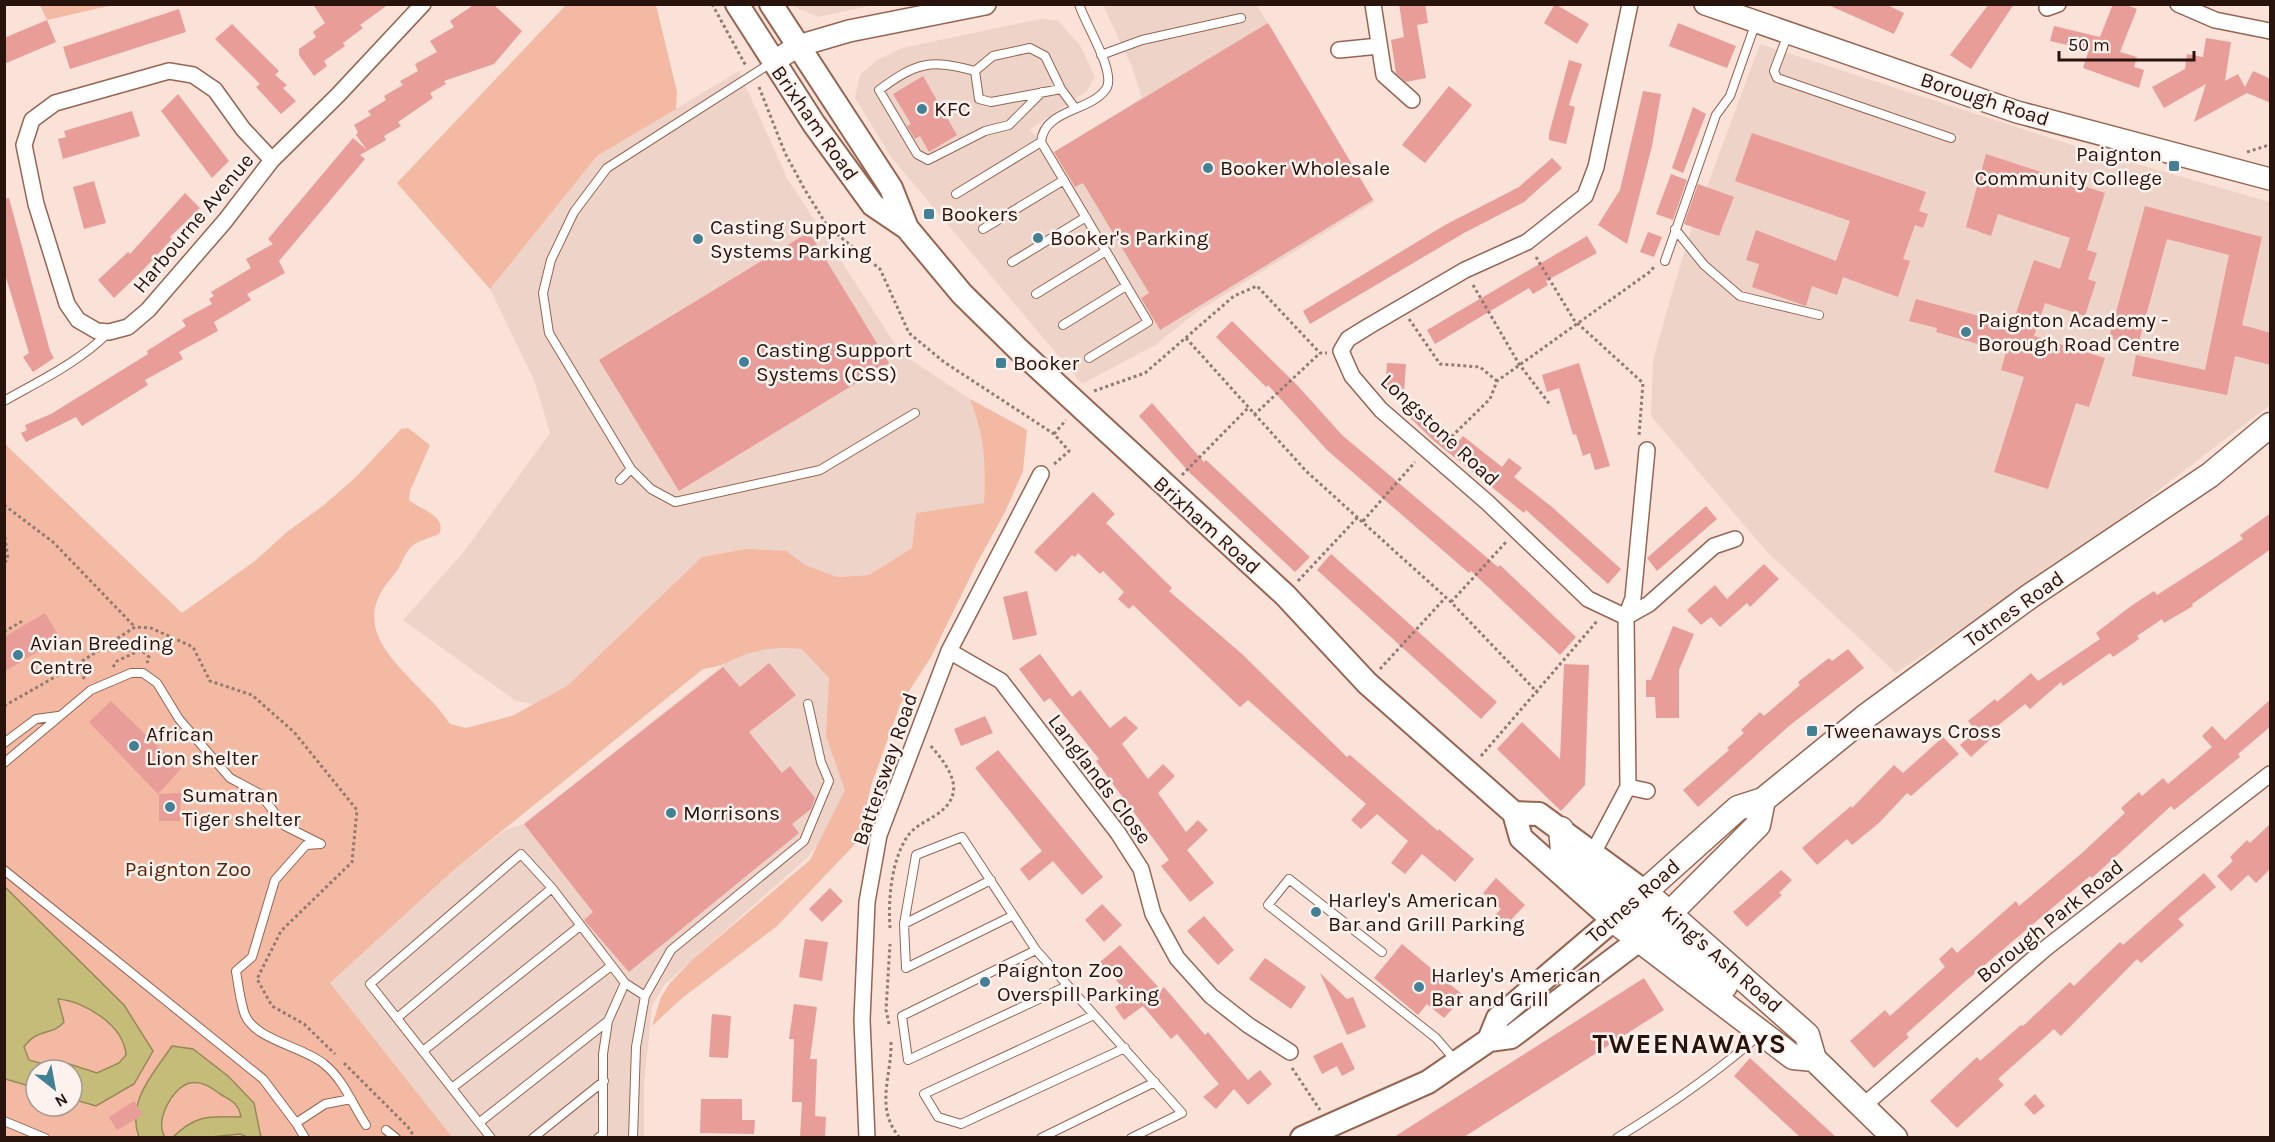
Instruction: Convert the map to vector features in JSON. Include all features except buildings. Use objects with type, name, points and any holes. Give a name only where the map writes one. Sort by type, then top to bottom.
[{"type":"highway","name":"Totnes Road","points":[[1629,906],[1738,808],[1763,800],[1816,755],[1909,684],[2030,597],[2163,509],[2210,475],[2271,424]]},
{"type":"highway","name":"Totnes Road","points":[[1654,927],[1758,825],[1763,800]]},
{"type":"highway","points":[[1561,829],[1563,851],[1629,906]]},
{"type":"highway","name":"King's Ash Road","points":[[1629,906],[1654,927],[1769,1039],[1793,1058],[1814,1059]]},
{"type":"highway","name":"King's Ash Road","points":[[1629,906],[1654,927],[1807,1035],[1814,1059],[1895,1137]]},
{"type":"main road","name":"Brixham Road","points":[[737,4],[773,62],[873,205],[908,228]]},
{"type":"main road","name":"Brixham Road","points":[[771,4],[891,189],[908,228],[962,294],[1167,490],[1284,595],[1367,683],[1466,773],[1514,813]]},
{"type":"main road","points":[[773,62],[798,45],[849,31],[985,4]]},
{"type":"main road","name":"Borough Road","points":[[1705,4],[2017,112],[2271,179]]},
{"type":"main road","points":[[1514,813],[1539,814],[1593,853],[1629,906],[1521,838],[1514,813]]},
{"type":"main road","name":"Totnes Road","points":[[1489,1040],[1498,1018],[1629,906]]},
{"type":"main road","name":"Totnes Road","points":[[1302,1137],[1331,1127],[1428,1082],[1458,1064],[1489,1040],[1511,1037],[1654,927]]},
{"type":"street","name":"Harbourne Avenue","points":[[272,160],[243,129],[215,90],[193,75],[169,71],[55,103],[32,120],[24,145],[36,204],[67,304],[78,320],[97,331],[109,332],[128,327],[148,310],[225,220],[272,160],[338,95],[423,4]]},
{"type":"street","points":[[1373,4],[1384,75],[1412,100]]},
{"type":"street","points":[[1341,351],[1348,339],[1465,270],[1527,242],[1585,196],[1596,167],[1630,4]]},
{"type":"street","points":[[2178,4],[2216,20],[2271,31]]},
{"type":"street","points":[[1339,50],[1379,46]]},
{"type":"street","name":"Longstone Road","points":[[1341,351],[1352,376],[1381,410],[1517,530],[1588,599],[1606,610],[1626,617]]},
{"type":"street","points":[[1593,853],[1628,787],[1626,617],[1633,598],[1647,450]]},
{"type":"street","name":"Battersway Road","points":[[867,1137],[862,1020],[867,902],[879,835],[950,651],[1041,474]]},
{"type":"street","points":[[1626,617],[1649,604],[1714,546],[1735,539]]},
{"type":"street","name":"Langlands Close","points":[[950,651],[1001,681],[1118,833],[1141,869],[1154,914],[1177,958],[1211,996],[1248,1025],[1290,1052]]},
{"type":"street","name":"Borough Park Road","points":[[1863,1106],[2046,948],[2271,774]]},
{"type":"street","points":[[1628,787],[1647,791]]},
{"type":"lane","points":[[956,194],[1041,142],[1046,127],[1075,108],[1095,102],[1107,88],[1110,75],[1079,4]]},
{"type":"lane","points":[[1101,55],[1142,40],[1240,18]]},
{"type":"lane","points":[[1665,261],[1716,115],[1730,96],[1756,22]]},
{"type":"lane","points":[[1789,33],[1774,72],[1777,78],[1951,138]]},
{"type":"lane","points":[[975,71],[993,56],[1030,48],[1045,56],[1061,89],[1075,108]]},
{"type":"lane","points":[[773,62],[608,168],[574,212],[552,260],[543,293],[549,333],[631,469],[651,489],[675,502],[820,470],[915,413]]},
{"type":"lane","points":[[975,71],[934,63],[904,72],[879,90],[917,154],[928,160],[985,131],[1009,125],[1042,92]]},
{"type":"lane","points":[[975,71],[979,99],[991,102],[1061,89]]},
{"type":"lane","points":[[1041,142],[1148,322],[1089,358]]},
{"type":"lane","points":[[983,230],[1064,180]]},
{"type":"lane","points":[[1012,262],[1086,217]]},
{"type":"lane","points":[[1675,230],[1704,266],[1740,296],[1820,315]]},
{"type":"lane","points":[[1036,294],[1106,251]]},
{"type":"lane","points":[[1063,325],[1126,286]]},
{"type":"lane","points":[[4,400],[71,363],[109,332]]},
{"type":"lane","points":[[620,480],[631,469]]},
{"type":"lane","points":[[4,763],[91,690],[131,673],[143,673],[157,683],[179,719],[230,778],[260,794],[285,826],[321,844],[306,845],[275,880],[252,957],[236,970],[244,1015],[270,1040],[303,1050],[323,1063],[337,1077],[366,1125]]},
{"type":"lane","points":[[633,1137],[636,1047],[645,996],[671,950],[804,841],[829,781],[821,762],[808,704]]},
{"type":"lane","points":[[4,743],[36,719],[60,716]]},
{"type":"lane","points":[[1012,916],[906,968],[904,924],[916,855],[962,837],[1036,950],[1182,1113],[1131,1137]]},
{"type":"lane","points":[[491,1137],[370,984],[520,854],[552,888],[625,983],[645,996]]},
{"type":"lane","points":[[4,870],[263,1079],[305,1137]]},
{"type":"lane","points":[[1382,952],[1288,879],[1268,905],[1436,1038],[1458,1064]]},
{"type":"lane","points":[[904,924],[991,880]]},
{"type":"lane","points":[[397,1018],[552,888]]},
{"type":"lane","points":[[423,1051],[579,926]]},
{"type":"lane","points":[[1036,950],[902,1016],[908,1060],[1066,986]]},
{"type":"lane","points":[[452,1088],[611,966]]},
{"type":"lane","points":[[598,1137],[603,1134],[603,1054],[608,1022],[625,983]]},
{"type":"lane","points":[[1094,1015],[924,1094],[938,1117],[961,1125],[1125,1048]]},
{"type":"lane","points":[[480,1122],[608,1022]]},
{"type":"lane","points":[[1617,1137],[1674,1102],[1727,1063],[1769,1039]]},
{"type":"lane","points":[[533,1137],[604,1081]]},
{"type":"lane","points":[[1041,1137],[1155,1082]]},
{"type":"lane","points":[[296,1123],[325,1104],[351,1099]]},
{"type":"lane","points":[[4,1121],[45,1137]]},
{"type":"lane","points":[[386,1130],[396,1137]]},
{"type":"path","points":[[712,4],[766,99],[785,153],[805,190],[828,227],[880,269],[909,333],[944,362],[1054,434],[1070,451],[1041,474]]},
{"type":"path","points":[[1527,242],[1574,320],[1643,383],[1638,447],[1647,450]]},
{"type":"path","points":[[1363,521],[1430,452],[1490,399],[1497,381],[1651,271],[1657,262],[1665,261]]},
{"type":"path","points":[[1465,270],[1519,364],[1551,406]]},
{"type":"path","points":[[1078,406],[1094,391],[1145,373],[1234,296],[1257,286],[1320,353]]},
{"type":"path","points":[[1402,308],[1440,364],[1480,367],[1497,381]]},
{"type":"path","points":[[1186,338],[1306,471],[1446,597],[1538,693]]},
{"type":"path","points":[[1254,415],[1320,353],[1341,351]]},
{"type":"path","points":[[1167,490],[1248,408]]},
{"type":"path","points":[[4,505],[53,542],[135,627]]},
{"type":"path","points":[[1284,595],[1358,517]]},
{"type":"path","points":[[1451,602],[1517,530]]},
{"type":"path","points":[[4,531],[8,559],[4,563]]},
{"type":"path","points":[[1367,683],[1446,597]]},
{"type":"path","points":[[1466,773],[1538,693],[1606,610]]},
{"type":"path","points":[[4,632],[24,620]]},
{"type":"path","points":[[4,706],[76,665],[135,627],[151,628],[193,646],[210,681],[252,695],[294,732],[357,810],[352,862],[281,931],[257,979],[272,1006],[304,1024],[408,1127],[415,1137]]},
{"type":"path","points":[[1290,1052],[1292,1068],[1331,1127]]},
{"type":"shaded area","points":[[790,5],[874,5],[818,17]]},
{"type":"shaded area","points":[[1103,5],[1257,5],[1375,202],[1198,311],[1155,345],[1082,384],[891,157],[855,98],[860,75],[877,60],[902,48],[1040,19],[1057,20],[1080,45],[1095,77],[1087,91],[1029,130],[1054,152],[1142,98],[1132,67]]},
{"type":"shaded area","name":"Paignton Academy - Borough Road Centre","points":[[1760,44],[2081,148],[2270,202],[2270,405],[2084,547],[1896,673],[1767,552],[1651,416],[1653,361],[1669,303],[1692,227]]},
{"type":"shaded area","points":[[739,71],[787,178],[901,353],[970,399],[981,426],[986,460],[984,504],[916,513],[912,548],[869,575],[837,577],[805,565],[787,551],[702,557],[567,686],[535,704],[516,701],[403,620],[463,553],[550,433],[535,382],[490,289],[597,156]]},
{"type":"shaded area","points":[[793,632],[833,665],[850,796],[840,817],[809,856],[665,984],[652,1006],[644,1086],[644,1137],[451,1137],[330,983],[456,868],[505,830],[524,824],[757,638]]},
{"type":"shaded area","points":[[5,887],[124,1005],[153,1051],[134,1084],[96,1106],[84,1102],[84,1069],[97,1073],[119,1063],[126,1055],[124,1044],[101,1016],[79,1004],[58,999],[64,1022],[55,1029],[35,1037],[24,1047],[28,1058],[24,1058],[24,1085],[5,1079]]},
{"type":"shaded area","points":[[172,1046],[193,1049],[228,1076],[254,1103],[261,1137],[247,1137],[240,1134],[173,1137],[197,1120],[212,1117],[241,1117],[238,1108],[231,1100],[206,1085],[190,1083],[177,1091],[163,1114],[162,1131],[165,1137],[139,1137],[136,1112],[139,1100],[150,1078]]},
{"type":"green space","points":[[40,5],[113,5],[47,20]]},
{"type":"green space","points":[[566,5],[656,5],[677,92],[676,109],[597,156],[490,289],[397,183]]},
{"type":"green space","name":"Paignton Zoo","points":[[970,399],[1027,430],[1023,471],[1005,512],[931,657],[900,705],[872,783],[857,842],[777,926],[681,999],[652,1026],[661,997],[670,983],[692,960],[810,860],[845,790],[826,736],[829,678],[802,649],[780,648],[758,651],[703,669],[456,868],[330,983],[452,1137],[5,1137],[5,444],[182,613],[255,561],[287,532],[324,505],[356,477],[401,429],[408,428],[430,445],[410,491],[409,500],[436,517],[441,527],[439,534],[416,543],[408,551],[378,598],[374,618],[379,638],[404,673],[450,724],[466,728],[512,716],[567,686],[702,557],[745,549],[787,551],[805,565],[837,577],[869,575],[912,548],[916,513],[984,503],[985,475],[979,426]]},
{"type":"place","name":"KFC","points":[[922,109]]},
{"type":"place","name":"Paignton Community College","points":[[2174,166]]},
{"type":"place","name":"Booker Wholesale","points":[[1208,168]]},
{"type":"place","name":"Bookers","points":[[929,214]]},
{"type":"place","name":"Booker's Parking","points":[[1038,238]]},
{"type":"place","name":"Casting Support Systems Parking","points":[[698,239]]},
{"type":"place","name":"Paignton Academy - Borough Road Centre","points":[[1966,332]]},
{"type":"place","name":"Casting Support Systems (CSS)","points":[[744,362]]},
{"type":"place","name":"Booker","points":[[1001,363]]},
{"type":"place","name":"Avian Breeding Centre","points":[[18,655]]},
{"type":"place","name":"Tweenaways Cross","points":[[1812,731]]},
{"type":"place","name":"African Lion shelter","points":[[134,746]]},
{"type":"place","name":"Sumatran Tiger shelter","points":[[170,807]]},
{"type":"place","name":"Morrisons","points":[[671,813]]},
{"type":"place","name":"Harley's American Bar and Grill Parking","points":[[1316,912]]},
{"type":"place","name":"Paignton Zoo Overspill Parking","points":[[985,982]]},
{"type":"place","name":"Harley's American Bar and Grill","points":[[1419,987]]},
{"type":"district","name":"TWEENAWAYS","points":[[1690,1044]]}]
